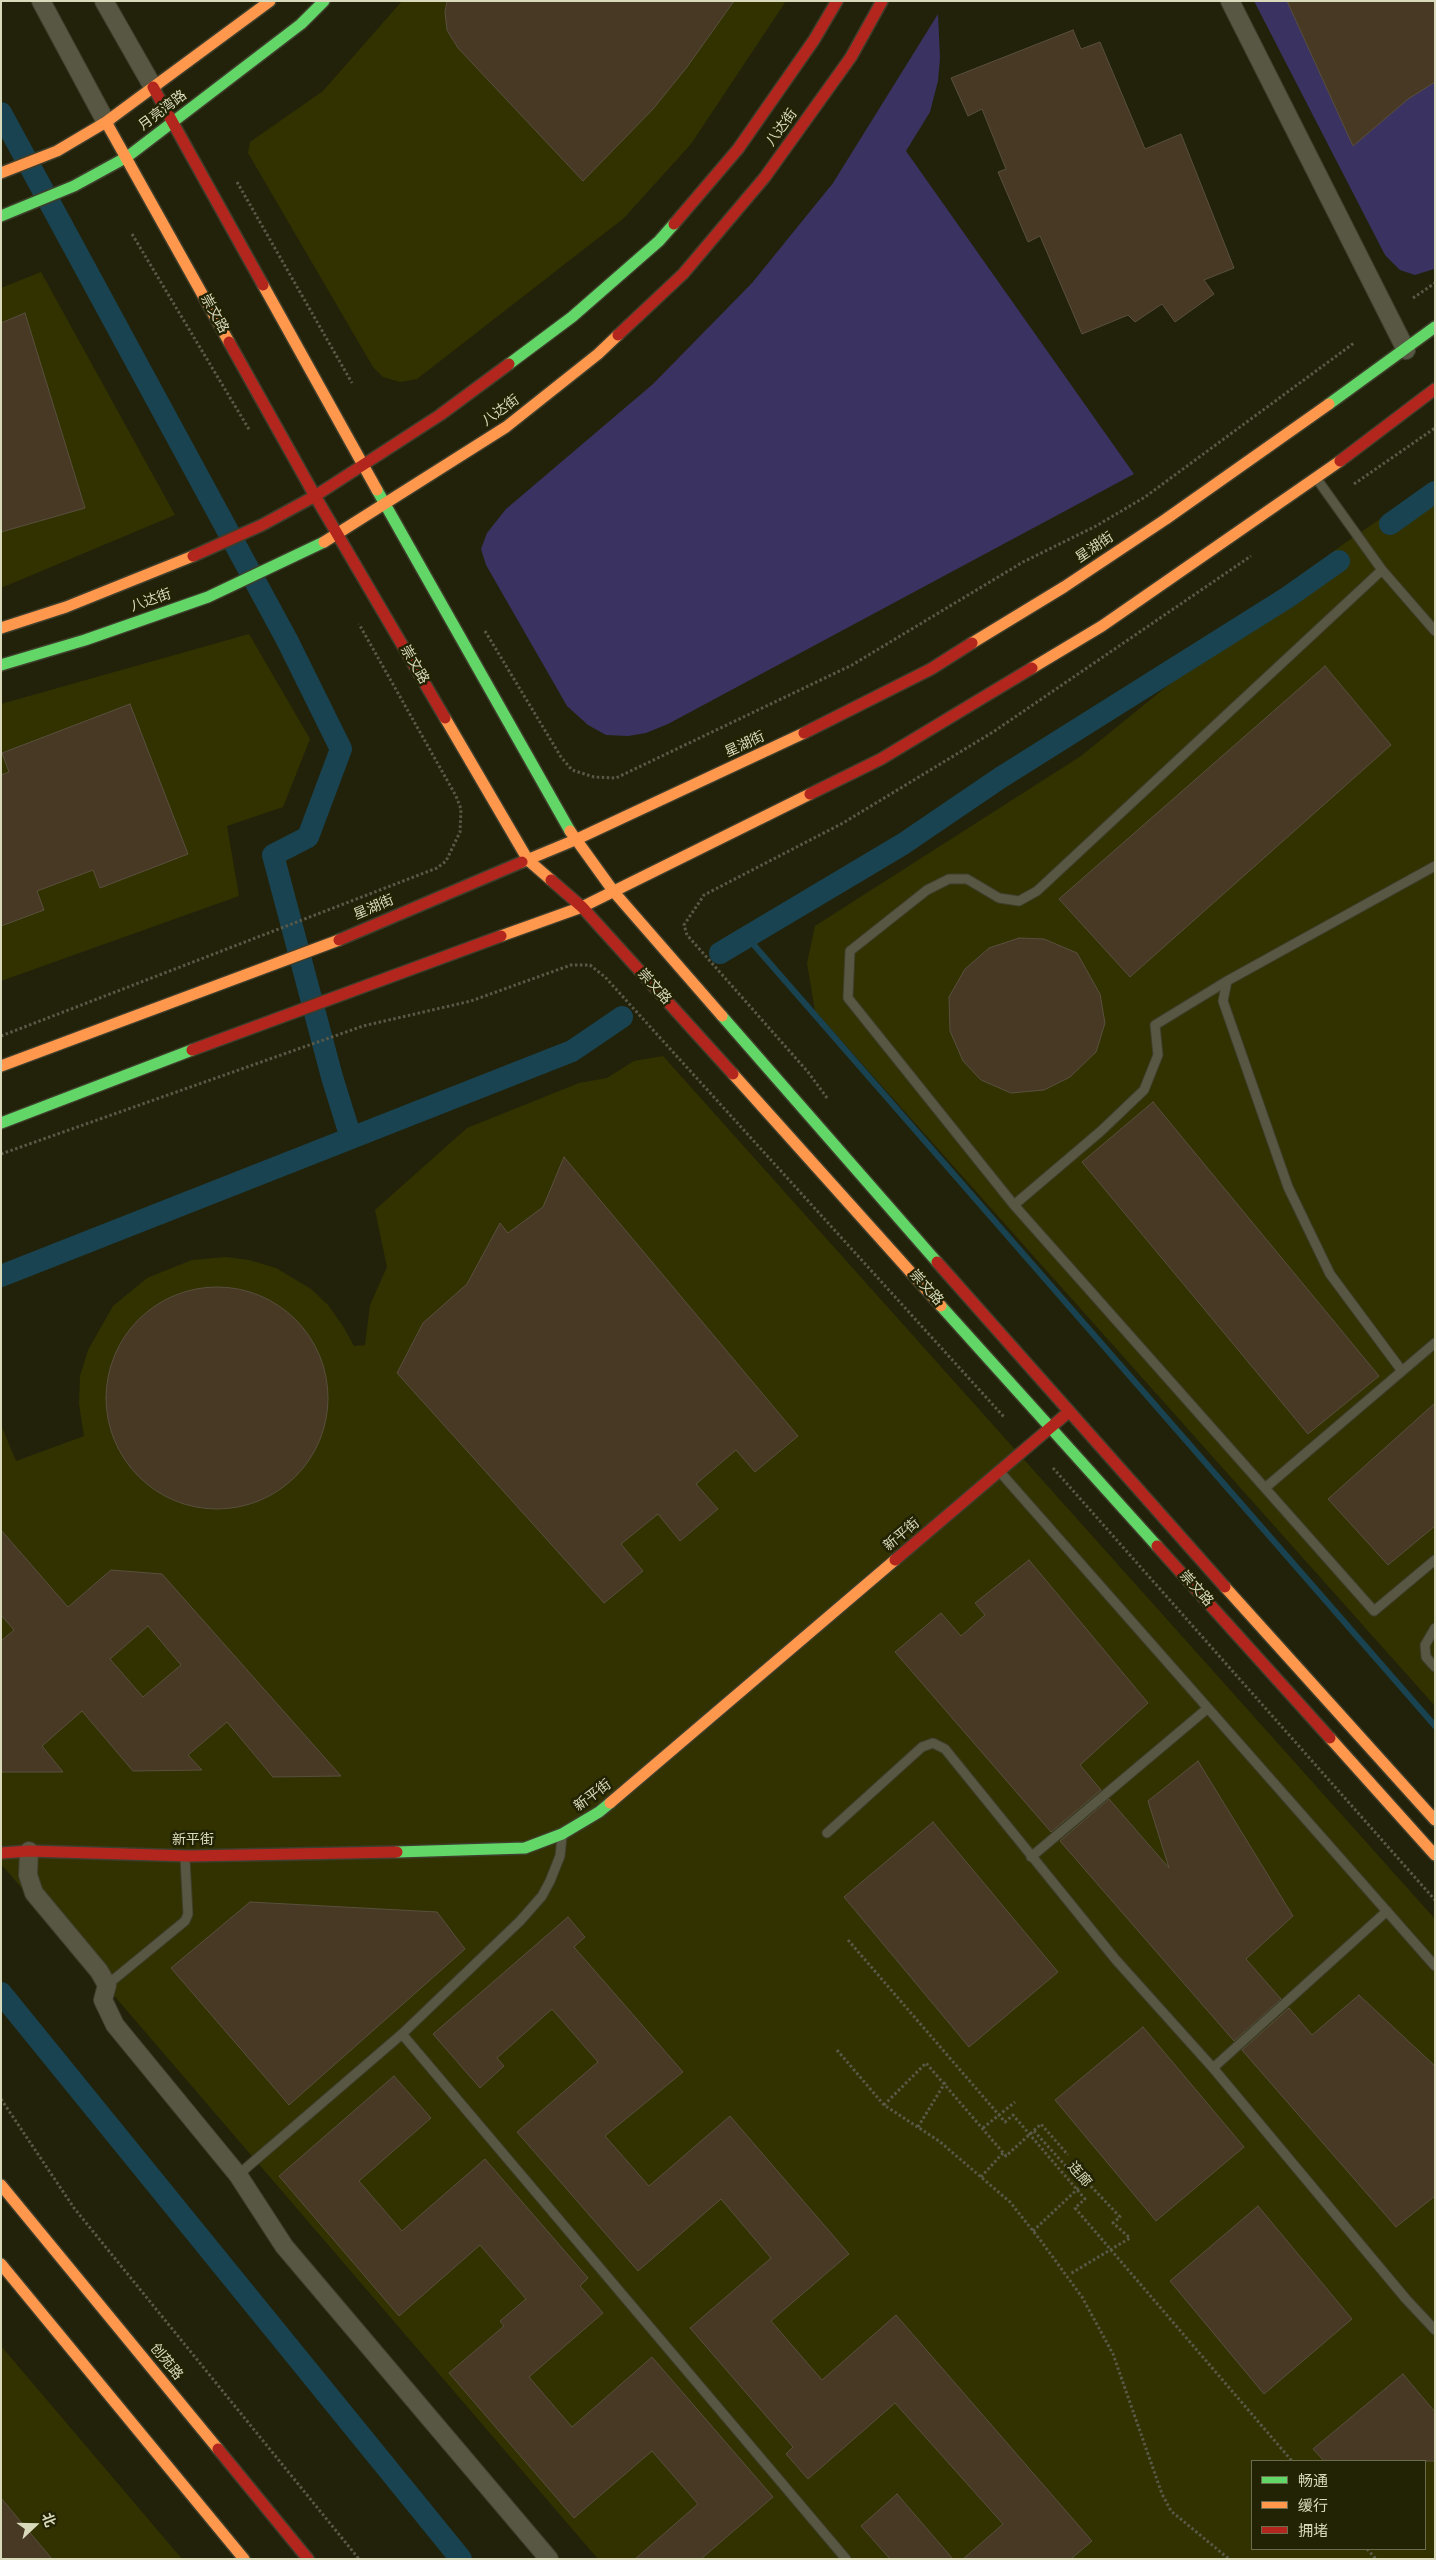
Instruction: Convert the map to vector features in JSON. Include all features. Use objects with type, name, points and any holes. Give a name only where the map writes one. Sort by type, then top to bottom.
[{"type":"street","name":"崇文路","points":[[41,1],[106,122],[315,496],[528,860],[582,906],[1435,1855]]},
{"type":"street","name":"崇文路","points":[[104,1],[174,122],[363,466],[575,840],[614,892],[669,956],[1068,1412],[1435,1820]]},
{"type":"street","name":"月亮湾路","points":[[1,173],[57,151],[106,122],[270,1]]},
{"type":"street","name":"月亮湾路","points":[[3,215],[74,186],[127,157],[301,24],[324,1]]},
{"type":"street","name":"八达街","points":[[1,628],[66,607],[188,558],[262,525],[315,496],[440,415],[572,317],[659,241],[738,149],[814,40],[837,1]]},
{"type":"street","name":"八达街","points":[[1,664],[85,640],[208,597],[282,563],[339,535],[506,428],[598,354],[683,274],[765,177],[851,57],[882,1]]},
{"type":"street","points":[[1230,1],[1406,350]]},
{"type":"street","name":"星湖街","points":[[1,1066],[326,944],[575,840],[760,755],[931,669],[1064,587],[1166,519],[1406,350],[1435,327]]},
{"type":"street","points":[[1,1123],[275,1019],[582,906],[614,892],[881,759],[1102,626],[1317,480],[1435,390]]},
{"type":"street","name":"新平街","points":[[1,1853],[30,1851],[185,1856],[503,1850],[525,1848],[562,1834],[599,1812],[1000,1472],[1068,1412]]},
{"type":"street","points":[[30,1851],[28,1875],[34,1893],[99,1971],[107,1985],[103,2000],[114,2026],[238,2175],[284,2246],[549,2559]]},
{"type":"street","name":"创苑路","points":[[1,2185],[308,2559]]},
{"type":"street","points":[[1,2264],[244,2559]]},
{"type":"lane","points":[[1317,480],[1382,570],[1435,631]]},
{"type":"lane","points":[[1382,570],[1037,891],[1019,901],[999,898],[967,878],[949,879],[927,890],[850,951],[848,998],[1014,1205],[1374,1611],[1435,1560]]},
{"type":"lane","points":[[1014,1205],[1101,1132],[1144,1090],[1158,1055],[1155,1025],[1227,981],[1435,866]]},
{"type":"lane","points":[[1227,981],[1223,1001],[1288,1187],[1330,1274],[1402,1371]]},
{"type":"lane","points":[[1265,1488],[1435,1343]]},
{"type":"lane","points":[[1000,1472],[1435,1966]]},
{"type":"lane","points":[[1435,1628],[1425,1645],[1426,1657],[1435,1667]]},
{"type":"lane","points":[[1031,1857],[1208,1708]]},
{"type":"lane","points":[[827,1833],[922,1747],[934,1743],[944,1749],[957,1762],[1031,1857],[1116,1960],[1213,2068],[1400,2292],[1435,2330]]},
{"type":"lane","points":[[238,2175],[402,2034],[520,1921],[542,1896],[560,1856],[562,1834]]},
{"type":"lane","points":[[107,1985],[186,1921],[188,1914],[185,1856]]},
{"type":"lane","points":[[1213,2068],[1387,1911]]},
{"type":"lane","points":[[402,2034],[846,2559]]},
{"type":"path","points":[[237,182],[352,382]]},
{"type":"path","points":[[132,234],[252,435]]},
{"type":"path","points":[[1414,298],[1435,283]]},
{"type":"path","points":[[482,624],[561,757],[572,770],[594,777],[616,778],[852,665],[1023,562],[1096,526],[1145,497],[1354,343]]},
{"type":"path","points":[[1,1036],[438,868],[446,861],[454,847],[462,820],[456,796],[360,624]]},
{"type":"path","points":[[1,1154],[363,1026],[471,1001],[571,965],[590,965],[605,977],[1004,1417]]},
{"type":"path","points":[[1053,1468],[1435,1900]]},
{"type":"path","name":"连廊","points":[[848,1940],[1004,2122],[1013,2115],[1085,2199],[1075,2208],[1291,2460]]},
{"type":"path","points":[[837,2050],[884,2105],[939,2141],[1010,2202],[1033,2231],[1082,2298],[1113,2354],[1162,2494],[1171,2511],[1229,2559]]},
{"type":"path","points":[[884,2105],[926,2063],[946,2082],[1006,2156],[1041,2124],[1068,2155]]},
{"type":"path","points":[[918,2127],[946,2082]]},
{"type":"path","points":[[1,2099],[74,2208],[359,2559]]},
{"type":"path","points":[[983,2128],[1015,2102]]},
{"type":"path","points":[[1034,2131],[1083,2185]]},
{"type":"path","points":[[981,2177],[1003,2153]]},
{"type":"path","points":[[1033,2231],[1086,2181],[1120,2217],[1113,2223],[1130,2238],[1070,2274]]},
{"type":"shaded area","points":[[402,1],[786,1],[691,144],[624,218],[417,379],[400,382],[383,377],[373,367],[248,153],[250,142],[323,91]]},
{"type":"shaded area","points":[[1254,1],[1435,1],[1434,269],[1415,275],[1400,270],[1385,255]]},
{"type":"shaded area","points":[[938,14],[940,58],[938,81],[930,112],[906,151],[1134,474],[668,724],[646,733],[628,736],[606,735],[588,725],[567,706],[486,565],[481,549],[487,533],[506,509],[653,384],[752,283],[833,183]]},
{"type":"shaded area","points":[[41,272],[175,515],[1,588],[1,288]]},
{"type":"shaded area","points":[[1435,481],[1435,1706],[815,1011],[807,963],[815,926],[1081,756],[1335,550]]},
{"type":"shaded area","points":[[249,634],[310,739],[283,807],[227,826],[239,896],[1,981],[1,704]]},
{"type":"shaded area","points":[[663,1056],[1435,1919],[1435,2559],[598,2559],[1,1864],[1,1425],[16,1461],[84,1436],[79,1404],[80,1376],[88,1350],[113,1306],[147,1278],[192,1260],[226,1257],[249,1260],[276,1268],[311,1289],[328,1305],[354,1346],[365,1345],[370,1305],[387,1267],[375,1210],[467,1128],[579,1083],[607,1078],[634,1061]]},
{"type":"shaded area","points":[[1,2346],[182,2559],[1,2559]]},
{"type":"building","points":[[447,1],[734,1],[687,67],[653,109],[583,181],[458,48],[447,30],[445,12]]},
{"type":"building","points":[[1287,1],[1435,1],[1435,82],[1408,99],[1353,146]]},
{"type":"building","points":[[1073,30],[1081,49],[1100,42],[1145,149],[1181,134],[1234,268],[1204,280],[1214,294],[1175,322],[1162,304],[1135,322],[1128,315],[1082,334],[1040,236],[1028,242],[998,172],[1006,169],[982,109],[968,116],[951,78]]},
{"type":"building","points":[[25,313],[85,508],[1,532],[1,323]]},
{"type":"building","points":[[1325,666],[1391,745],[1130,977],[1059,899]]},
{"type":"building","points":[[130,704],[188,854],[100,888],[93,870],[37,891],[44,910],[1,926],[1,775],[9,772],[2,753]]},
{"type":"building","points":[[1019,938],[1044,939],[1077,953],[1100,994],[1105,1023],[1096,1052],[1070,1077],[1044,1090],[1011,1093],[981,1080],[963,1061],[950,1031],[949,997],[965,969],[989,948]]},
{"type":"building","points":[[1153,1102],[1379,1376],[1308,1434],[1082,1162]]},
{"type":"building","points":[[564,1157],[798,1436],[755,1472],[736,1450],[696,1484],[718,1509],[680,1541],[658,1514],[621,1544],[643,1571],[604,1603],[397,1373],[423,1323],[467,1284],[500,1223],[508,1233],[543,1207]]},
{"type":"building","points":[[206,1287],[228,1287],[260,1295],[296,1319],[320,1355],[326,1376],[328,1398],[326,1420],[320,1441],[296,1477],[260,1501],[228,1509],[206,1509],[174,1501],[146,1484],[131,1469],[114,1441],[106,1409],[106,1387],[114,1355],[131,1327],[146,1312],[174,1295]]},
{"type":"building","points":[[1435,1403],[1435,1526],[1388,1565],[1328,1499]]},
{"type":"building","points":[[1,1530],[68,1607],[111,1570],[162,1574],[341,1776],[273,1777],[227,1722],[188,1755],[202,1770],[133,1771],[82,1711],[42,1746],[63,1772],[1,1772],[1,1641],[14,1630],[1,1615]],"holes":[[[148,1626],[181,1665],[143,1697],[110,1659]]]},
{"type":"building","points":[[1029,1560],[1148,1703],[1080,1765],[1101,1790],[1051,1832],[895,1652],[941,1613],[961,1636],[985,1615],[975,1603]]},
{"type":"building","points":[[1198,1761],[1293,1916],[1246,1959],[1281,1999],[1234,2041],[1060,1841],[1109,1799],[1169,1868],[1148,1801]]},
{"type":"building","points":[[933,1822],[1058,1972],[969,2047],[844,1897]]},
{"type":"building","points":[[250,1902],[437,1912],[465,1949],[289,2105],[171,1968]]},
{"type":"building","points":[[568,1917],[585,1937],[574,1947],[683,2072],[605,2136],[649,2186],[730,2116],[849,2254],[771,2321],[822,2380],[896,2315],[1092,2541],[1071,2559],[963,2559],[1003,2524],[895,2403],[808,2479],[786,2454],[793,2447],[690,2328],[771,2258],[721,2199],[638,2271],[517,2132],[598,2062],[552,2009],[497,2058],[504,2066],[480,2088],[433,2034]]},
{"type":"building","points":[[1359,1995],[1435,2066],[1435,2196],[1396,2227],[1242,2050],[1289,2008],[1312,2035]]},
{"type":"building","points":[[1143,2027],[1244,2147],[1156,2221],[1055,2100]]},
{"type":"building","points":[[394,2076],[431,2118],[359,2181],[402,2231],[485,2159],[588,2278],[580,2286],[603,2313],[529,2377],[572,2427],[652,2357],[773,2497],[701,2559],[635,2559],[698,2504],[652,2451],[574,2518],[449,2373],[504,2326],[500,2321],[526,2299],[480,2245],[399,2316],[279,2176]]},
{"type":"building","points":[[1258,2206],[1352,2319],[1264,2394],[1170,2281]]},
{"type":"building","points":[[1403,2374],[1435,2412],[1435,2461],[1323,2460],[1313,2449]]},
{"type":"building","points":[[897,2494],[953,2559],[890,2559],[861,2526]]},
{"type":"building","points":[[1,2498],[52,2559],[1,2559]]},
{"type":"waterway","points":[[1,113],[287,640],[341,749],[308,837],[273,855],[332,1077],[351,1138]]},
{"type":"waterway","points":[[1390,524],[1435,492]]},
{"type":"waterway","points":[[720,953],[903,844],[1000,778],[1288,597],[1339,561]]},
{"type":"waterway","points":[[746,936],[1435,1726]]},
{"type":"waterway","points":[[1,1276],[572,1051],[622,1017]]},
{"type":"waterway","points":[[1,1993],[461,2559]]},
{"type":"traffic: fast","points":[[1,216],[74,186],[127,157],[301,24],[324,1]]},
{"type":"traffic: fast","points":[[509,364],[572,317],[659,241],[674,224]]},
{"type":"traffic: fast","points":[[1329,404],[1435,327]]},
{"type":"traffic: fast","points":[[377,490],[570,831]]},
{"type":"traffic: fast","points":[[1,665],[85,640],[208,597],[324,542]]},
{"type":"traffic: fast","points":[[722,1016],[937,1262]]},
{"type":"traffic: fast","points":[[1,1123],[192,1050]]},
{"type":"traffic: fast","points":[[941,1306],[1157,1546]]},
{"type":"traffic: fast","points":[[397,1852],[525,1848],[562,1834],[599,1812],[610,1803]]},
{"type":"traffic: slow","points":[[1,173],[57,151],[106,122],[270,1]]},
{"type":"traffic: slow","points":[[106,122],[229,342]]},
{"type":"traffic: slow","points":[[263,285],[377,490]]},
{"type":"traffic: slow","points":[[324,542],[506,427],[598,354],[618,335]]},
{"type":"traffic: slow","points":[[972,643],[1064,587],[1166,519],[1329,404]]},
{"type":"traffic: slow","points":[[1032,668],[1102,626],[1340,461]]},
{"type":"traffic: slow","points":[[1,628],[66,607],[193,556]]},
{"type":"traffic: slow","points":[[445,718],[528,860],[551,880]]},
{"type":"traffic: slow","points":[[522,862],[575,840],[804,733]]},
{"type":"traffic: slow","points":[[501,936],[582,907],[810,794]]},
{"type":"traffic: slow","points":[[570,831],[614,892],[722,1016]]},
{"type":"traffic: slow","points":[[1,1066],[339,940]]},
{"type":"traffic: slow","points":[[733,1074],[941,1306]]},
{"type":"traffic: slow","points":[[610,1803],[895,1560]]},
{"type":"traffic: slow","points":[[1225,1587],[1435,1820]]},
{"type":"traffic: slow","points":[[1330,1738],[1435,1855]]},
{"type":"traffic: slow","points":[[1,2185],[218,2449]]},
{"type":"traffic: slow","points":[[1,2264],[244,2559]]},
{"type":"traffic: jam","points":[[674,224],[738,149],[814,40],[837,1]]},
{"type":"traffic: jam","points":[[618,335],[683,274],[765,177],[851,57],[882,1]]},
{"type":"traffic: jam","points":[[153,87],[263,285]]},
{"type":"traffic: jam","points":[[229,342],[315,496],[445,718]]},
{"type":"traffic: jam","points":[[193,556],[262,525],[315,496],[440,415],[509,364]]},
{"type":"traffic: jam","points":[[1340,461],[1435,389]]},
{"type":"traffic: jam","points":[[804,733],[931,669],[972,643]]},
{"type":"traffic: jam","points":[[810,794],[881,759],[1032,668]]},
{"type":"traffic: jam","points":[[339,940],[522,862]]},
{"type":"traffic: jam","points":[[551,880],[582,907],[733,1074]]},
{"type":"traffic: jam","points":[[192,1050],[501,936]]},
{"type":"traffic: jam","points":[[937,1262],[1225,1587]]},
{"type":"traffic: jam","points":[[895,1560],[1064,1416]]},
{"type":"traffic: jam","points":[[1157,1546],[1330,1738]]},
{"type":"traffic: jam","points":[[1,1853],[29,1851],[189,1856],[397,1852]]},
{"type":"traffic: jam","points":[[218,2449],[308,2559]]}]
